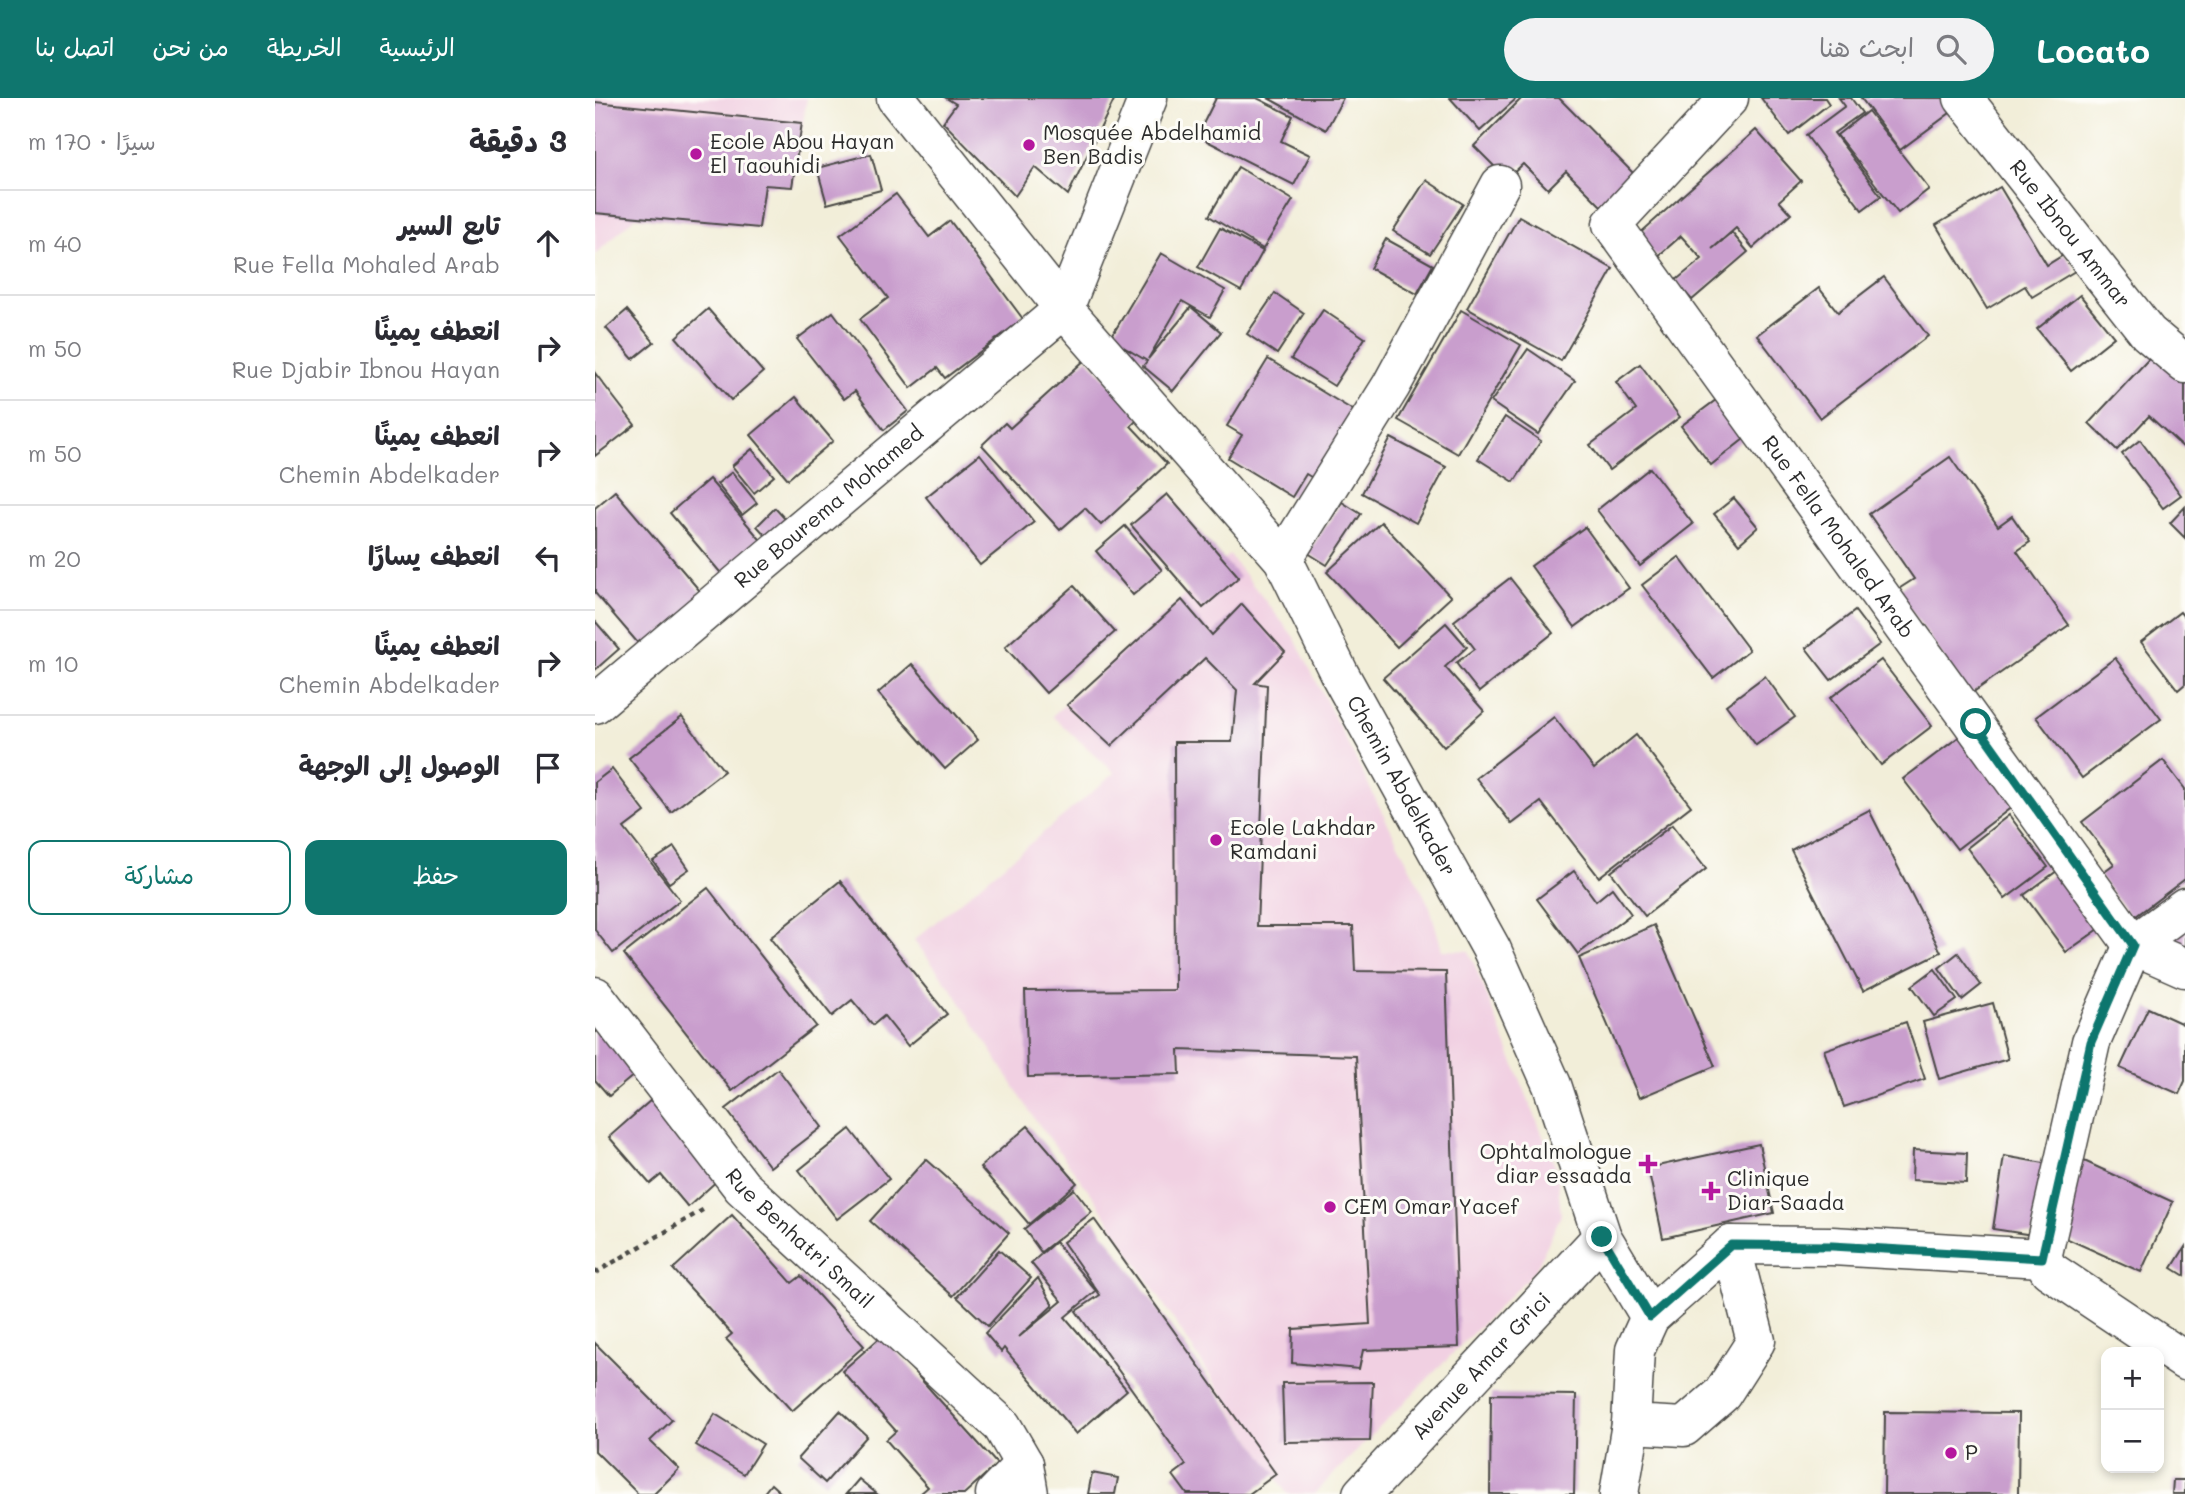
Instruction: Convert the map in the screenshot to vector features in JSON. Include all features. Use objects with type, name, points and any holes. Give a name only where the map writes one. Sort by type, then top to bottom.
[{"type":"street","name":"Chemin Abdelkader","points":[[896,98],[1063,309],[1283,559],[1340,675],[1492,950],[1552,1085],[1602,1237],[1650,1317]]},
{"type":"street","points":[[1063,309],[1148,98]]},
{"type":"street","name":"Rue Fella Mohaled Arab","points":[[1729,98],[1612,224],[2133,945]]},
{"type":"street","name":"Rue Ibnou Ammar","points":[[1963,98],[2148,333],[2185,363]]},
{"type":"street","points":[[1283,559],[1391,386],[1500,185]]},
{"type":"street","name":"Rue Bourema Mohamed","points":[[595,704],[1063,309]]},
{"type":"street","points":[[2185,907],[2133,945],[2091,1042],[2042,1258],[2049,1270],[2185,1361]]},
{"type":"street","points":[[2133,945],[2185,968]]},
{"type":"street","name":"Rue Benhatri Smail","points":[[595,996],[742,1187],[1002,1426],[1027,1479]]},
{"type":"street","name":"Avenue Amar Grici","points":[[1361,1494],[1602,1237]]},
{"type":"street","points":[[1619,1494],[1631,1424],[1635,1350],[1650,1317],[1731,1245],[1832,1246],[2042,1258]]},
{"type":"street","points":[[1631,1424],[1684,1427],[1723,1394],[1756,1341],[1731,1245]]},
{"type":"street","points":[[995,1494],[1027,1479]]},
{"type":"path","points":[[595,1273],[742,1187]]},
{"type":"shaded area","name":"Ecole Abou Hayan El Taouhidi","points":[[595,98],[807,98],[792,187],[765,186],[759,228],[635,217],[595,255]]},
{"type":"shaded area","points":[[1229,555],[1294,637],[1430,907],[1442,950],[1469,951],[1557,1171],[1561,1215],[1536,1269],[1314,1494],[1287,1494],[1095,1199],[1034,1118],[953,991],[914,940],[1115,773],[1052,716]]},
{"type":"building","name":"Mosquée Abdelhamid Ben Badis","points":[[946,98],[1115,98],[1068,195],[1035,167],[1015,196],[943,122],[956,104]]},
{"type":"building","points":[[1216,98],[1257,98],[1293,116],[1281,141],[1310,155],[1294,185],[1197,136]]},
{"type":"building","points":[[1268,98],[1343,98],[1326,130]]},
{"type":"building","points":[[1450,98],[1517,98],[1480,131]]},
{"type":"building","points":[[1522,98],[1559,98],[1635,175],[1602,207],[1566,171],[1548,189],[1523,164],[1507,179],[1474,146]]},
{"type":"building","points":[[1761,98],[1825,98],[1829,104],[1789,135]]},
{"type":"building","points":[[1839,98],[1851,98],[1862,113],[1834,133],[1881,196],[1862,210],[1806,135],[1845,106]]},
{"type":"building","points":[[1861,98],[1944,98],[1954,110],[1900,150]]},
{"type":"building","name":"Ecole Abou Hayan El Taouhidi","points":[[595,102],[802,123],[792,187],[765,185],[759,228],[595,213]]},
{"type":"building","points":[[1868,111],[1929,189],[1898,213],[1837,135]]},
{"type":"building","points":[[1756,130],[1801,181],[1779,201],[1791,214],[1753,248],[1736,228],[1712,249],[1732,233],[1748,252],[1692,300],[1675,281],[1702,259],[1681,236],[1657,257],[1638,235]]},
{"type":"building","points":[[871,154],[881,190],[827,204],[817,168]]},
{"type":"building","points":[[1238,167],[1293,200],[1263,249],[1209,216]]},
{"type":"building","points":[[1426,180],[1463,204],[1430,254],[1393,231]]},
{"type":"building","points":[[2000,187],[2047,265],[2065,254],[2075,271],[2032,297],[2025,286],[1987,309],[1936,225]]},
{"type":"building","points":[[896,194],[929,237],[950,221],[1023,319],[945,378],[937,368],[911,388],[860,319],[888,298],[840,235]]},
{"type":"building","points":[[1519,216],[1613,269],[1561,361],[1467,308]]},
{"type":"building","points":[[1220,228],[1263,251],[1241,291],[1198,267]]},
{"type":"building","points":[[1386,239],[1433,265],[1417,294],[1370,268]]},
{"type":"building","points":[[1161,253],[1225,290],[1210,317],[1182,301],[1148,359],[1191,307],[1221,332],[1173,391],[1143,366],[1147,361],[1110,339]]},
{"type":"building","points":[[1884,277],[1928,336],[1820,418],[1757,335],[1819,288],[1838,312]]},
{"type":"building","points":[[1275,293],[1304,313],[1277,354],[1247,334]]},
{"type":"building","points":[[2080,295],[2114,337],[2071,371],[2037,329]]},
{"type":"building","points":[[708,309],[763,372],[731,400],[676,337]]},
{"type":"building","points":[[627,310],[654,342],[633,359],[606,328]]},
{"type":"building","points":[[1323,310],[1365,338],[1334,386],[1291,359]]},
{"type":"building","points":[[1461,310],[1521,345],[1458,454],[1398,420]]},
{"type":"building","points":[[833,312],[908,411],[884,430],[855,391],[844,399],[797,339]]},
{"type":"building","points":[[2159,348],[2185,373],[2185,449],[2149,416],[2117,450],[2089,423]]},
{"type":"building","points":[[1528,349],[1575,381],[1538,434],[1491,402]]},
{"type":"building","points":[[1087,358],[1140,417],[1131,426],[1167,464],[1101,525],[1085,508],[1060,530],[982,445],[1005,423],[1010,428]]},
{"type":"building","points":[[1268,359],[1361,415],[1321,483],[1306,474],[1292,497],[1228,458],[1242,435],[1227,426]]},
{"type":"building","points":[[1640,364],[1680,417],[1609,470],[1590,445],[1636,410],[1616,382]]},
{"type":"building","points":[[595,373],[635,425],[595,456]]},
{"type":"building","points":[[796,397],[833,441],[788,479],[751,435]]},
{"type":"building","points":[[1720,397],[1749,435],[1711,465],[1681,426]]},
{"type":"building","points":[[1505,417],[1541,441],[1514,482],[1478,459]]},
{"type":"building","points":[[1391,438],[1446,467],[1416,523],[1362,493]]},
{"type":"building","points":[[2140,440],[2181,495],[2163,508],[2122,454]]},
{"type":"building","points":[[752,449],[774,476],[754,493],[732,466]]},
{"type":"building","points":[[980,454],[1034,522],[980,565],[926,497]]},
{"type":"building","points":[[1950,457],[1998,526],[2012,516],[2030,542],[2017,551],[2069,625],[1969,695],[1897,590],[1914,579],[1869,514]]},
{"type":"building","points":[[1650,468],[1693,524],[1640,566],[1597,510]]},
{"type":"building","points":[[732,472],[757,503],[742,515],[717,484]]},
{"type":"building","points":[[709,479],[764,544],[725,578],[670,513]]},
{"type":"building","points":[[615,491],[705,597],[643,649],[595,593],[595,508]]},
{"type":"building","points":[[1167,494],[1239,577],[1203,608],[1131,525]]},
{"type":"building","points":[[1734,498],[1758,527],[1739,544],[1714,514]]},
{"type":"building","points":[[1342,502],[1361,514],[1327,565],[1308,553]]},
{"type":"building","points":[[2185,507],[2185,538],[2170,523]]},
{"type":"building","points":[[775,508],[804,540],[785,557],[757,526]]},
{"type":"building","points":[[1381,522],[1451,597],[1397,647],[1327,572]]},
{"type":"building","points":[[1125,526],[1162,570],[1133,595],[1096,551]]},
{"type":"building","points":[[1585,527],[1629,588],[1575,627],[1531,566]]},
{"type":"building","points":[[1679,557],[1749,650],[1713,678],[1642,585]]},
{"type":"building","points":[[1510,578],[1553,633],[1479,692],[1456,663],[1475,649],[1454,621]]},
{"type":"building","points":[[1074,586],[1115,632],[1046,693],[1005,647]]},
{"type":"building","points":[[1182,600],[1212,635],[1242,604],[1285,652],[1255,683],[1267,685],[1257,926],[1353,926],[1355,971],[1446,972],[1459,1347],[1363,1350],[1359,1369],[1292,1363],[1293,1329],[1370,1324],[1356,1056],[1179,1050],[1180,1074],[1028,1077],[1025,991],[1175,990],[1174,742],[1232,742],[1237,690],[1205,658],[1111,746],[1067,705]]},
{"type":"building","points":[[1855,611],[1880,644],[1831,680],[1806,648]]},
{"type":"building","points":[[2180,612],[2185,618],[2185,684],[2178,690],[2141,642]]},
{"type":"building","points":[[595,621],[619,649],[595,670]]},
{"type":"building","points":[[1446,623],[1467,647],[1445,667],[1484,711],[1444,747],[1383,678]]},
{"type":"building","points":[[2115,658],[2161,719],[2082,778],[2036,717]]},
{"type":"building","points":[[1881,660],[1932,726],[1881,765],[1830,698]]},
{"type":"building","points":[[912,664],[978,740],[945,769],[878,693]]},
{"type":"building","points":[[1765,676],[1795,717],[1756,745],[1726,705]]},
{"type":"building","points":[[682,717],[724,771],[671,812],[629,758]]},
{"type":"building","points":[[1554,717],[1594,769],[1636,735],[1691,806],[1599,877],[1541,802],[1512,824],[1476,778]]},
{"type":"building","points":[[1964,733],[2017,803],[1957,849],[1903,779]]},
{"type":"building","points":[[2163,760],[2185,789],[2185,879],[2132,919],[2099,875],[2114,864],[2082,822]]},
{"type":"building","points":[[612,769],[645,812],[624,828],[680,900],[613,953],[595,930],[595,782]]},
{"type":"building","points":[[1869,810],[1941,952],[1863,991],[1791,850]]},
{"type":"building","points":[[2009,815],[2048,867],[2005,899],[1967,848]]},
{"type":"building","points":[[1672,825],[1706,869],[1645,916],[1611,872]]},
{"type":"building","points":[[674,847],[689,869],[669,883],[653,861]]},
{"type":"building","points":[[1574,871],[1596,901],[1612,888],[1631,914],[1578,954],[1537,899]]},
{"type":"building","points":[[2057,871],[2099,929],[2066,952],[2024,895]]},
{"type":"building","points":[[840,881],[947,1014],[908,1046],[884,1016],[873,1025],[852,1000],[832,1016],[770,938]]},
{"type":"building","points":[[708,888],[816,1026],[732,1091],[624,954]]},
{"type":"building","points":[[2185,920],[2185,954],[2156,943]]},
{"type":"building","points":[[1654,925],[1715,1066],[1639,1098],[1579,958]]},
{"type":"building","points":[[1958,953],[1981,985],[1962,1000],[1939,968]]},
{"type":"building","points":[[1935,969],[1957,1000],[1934,1016],[1912,986]]},
{"type":"building","points":[[1993,1003],[2008,1059],[1939,1079],[1923,1022]]},
{"type":"building","points":[[2148,1008],[2185,1025],[2185,1081],[2179,1094],[2120,1068]]},
{"type":"building","points":[[1906,1022],[1925,1079],[1844,1107],[1824,1050]]},
{"type":"building","points":[[602,1026],[641,1069],[609,1096],[595,1080],[595,1033]]},
{"type":"building","points":[[778,1069],[822,1127],[770,1167],[726,1109]]},
{"type":"building","points":[[651,1100],[720,1178],[688,1207],[661,1175],[650,1184],[609,1137]]},
{"type":"building","points":[[1028,1126],[1077,1183],[1029,1224],[980,1167]]},
{"type":"building","points":[[850,1129],[889,1179],[837,1219],[799,1170]]},
{"type":"building","name":"Clinique Diar-Saada","points":[[1759,1144],[1774,1213],[1663,1238],[1648,1168]]},
{"type":"building","points":[[1913,1150],[1967,1153],[1966,1183],[1912,1180]]},
{"type":"building","points":[[2004,1156],[2044,1163],[2033,1235],[1993,1229]]},
{"type":"building","points":[[926,1159],[1009,1233],[953,1296],[870,1221]]},
{"type":"building","points":[[2082,1160],[2173,1202],[2141,1272],[2050,1231]]},
{"type":"building","points":[[1074,1189],[1092,1212],[1041,1252],[1024,1229]]},
{"type":"building","points":[[732,1215],[792,1283],[801,1276],[864,1346],[792,1411],[726,1339],[732,1334],[673,1269]]},
{"type":"building","points":[[1094,1219],[1276,1474],[1249,1494],[1187,1494],[1173,1475],[1186,1465],[1076,1311],[1100,1295],[1063,1242]]},
{"type":"building","points":[[1055,1242],[1096,1291],[1065,1317],[1127,1390],[1076,1434],[1004,1348],[1001,1352],[985,1333],[1038,1278],[1053,1305],[1019,1337],[1062,1301],[1031,1263]]},
{"type":"building","points":[[2185,1247],[2185,1276],[2172,1268]]},
{"type":"building","points":[[999,1250],[1031,1278],[988,1326],[957,1297]]},
{"type":"building","points":[[882,1336],[997,1464],[964,1494],[920,1494],[928,1487],[886,1440],[896,1431],[842,1371]]},
{"type":"building","points":[[595,1343],[672,1420],[650,1441],[679,1469],[654,1494],[638,1494],[595,1451]]},
{"type":"building","points":[[1373,1382],[1370,1441],[1284,1442],[1282,1383]]},
{"type":"building","points":[[1491,1394],[1576,1395],[1574,1494],[1490,1494]]},
{"type":"building","points":[[840,1411],[867,1436],[825,1483],[798,1458]]},
{"type":"building","name":"P","points":[[1885,1412],[2019,1413],[2018,1494],[1884,1494]]},
{"type":"building","points":[[715,1414],[763,1444],[744,1474],[696,1445]]},
{"type":"building","points":[[1092,1473],[1118,1478],[1115,1494],[1088,1494]]},
{"type":"building","points":[[859,1479],[877,1494],[846,1494]]},
{"type":"building","points":[[2173,1480],[2185,1480],[2185,1494],[2172,1494]]},
{"type":"building","points":[[771,1484],[782,1494],[763,1494]]},
{"type":"place","name":"Mosquée Abdelhamid Ben Badis","points":[[1029,145]]},
{"type":"place","name":"Ecole Abou Hayan El Taouhidi","points":[[696,154]]},
{"type":"place","name":"Ecole Lakhdar Ramdani","points":[[1216,840]]},
{"type":"place","name":"Ophtalmologue diar essaada","points":[[1648,1164]]},
{"type":"place","name":"Clinique Diar-Saada","points":[[1711,1191]]},
{"type":"place","name":"CEM Omar Yacef","points":[[1330,1207]]},
{"type":"place","name":"P","points":[[1951,1453]]},
{"type":"route","points":[[1602,1237],[1650,1317],[1731,1245],[1832,1246],[2042,1258],[2091,1042],[2133,945],[1976,724]]}]
